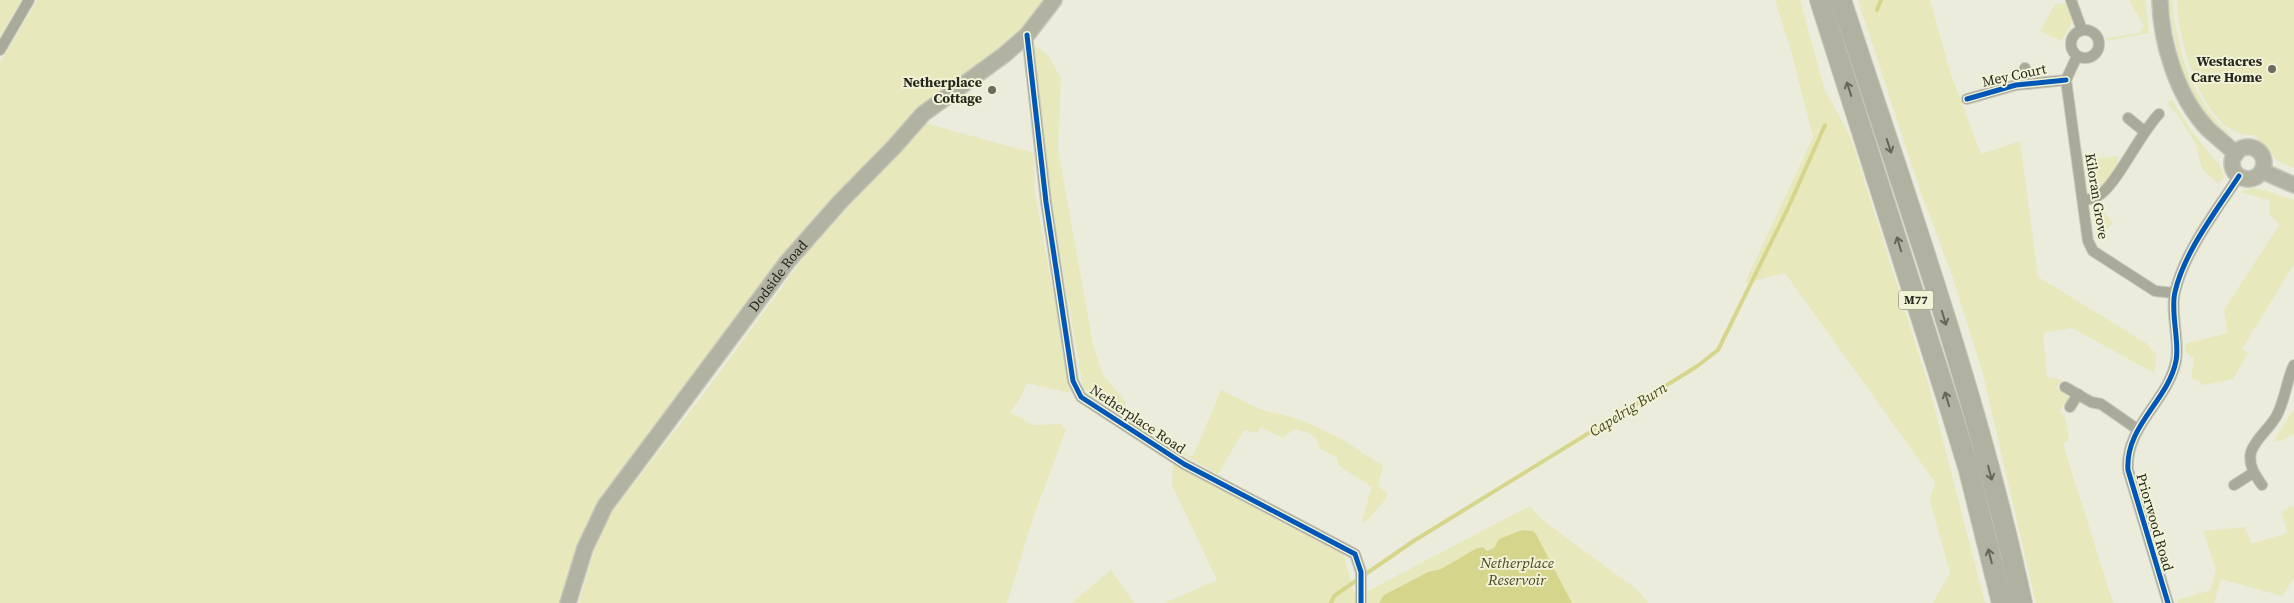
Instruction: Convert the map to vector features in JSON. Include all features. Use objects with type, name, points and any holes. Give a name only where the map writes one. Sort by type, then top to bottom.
[{"type":"highway","name":"M77","points":[[1820,0],[1951,412],[2002,603]]},
{"type":"highway","name":"M77","points":[[1841,0],[1971,404],[2009,545],[2022,603]]},
{"type":"main road","name":"Dodside Road","points":[[568,603],[585,548],[605,506],[788,261],[840,202],[894,147],[923,114],[1027,35],[1054,0]]},
{"type":"main road","points":[[2160,0],[2160,13],[2170,61],[2187,98],[2206,126],[2236,154]]},
{"type":"main road","points":[[2244,148],[2257,150],[2263,157],[2262,171],[2256,177],[2249,179],[2239,176],[2233,168],[2236,154],[2244,148]]},
{"type":"main road","points":[[2262,171],[2294,185]]},
{"type":"street","points":[[0,50],[29,0]]},
{"type":"street","points":[[2071,0],[2082,30]]},
{"type":"street","points":[[2082,30],[2095,34],[2099,46],[2091,57],[2077,56],[2072,48],[2072,39],[2082,30]]},
{"type":"street","name":"Netherplace Road","points":[[1027,35],[1046,202],[1073,381],[1081,397],[1184,464],[1355,554],[1361,572],[1361,603]]},
{"type":"street","points":[[2066,80],[2077,56]]},
{"type":"street","points":[[2025,68],[2028,84]]},
{"type":"street","name":"Mey Court","points":[[1967,99],[2028,84],[2066,80]]},
{"type":"street","name":"Kiloran Grove","points":[[2066,80],[2088,241],[2093,251],[2155,291],[2174,293]]},
{"type":"street","points":[[2083,201],[2098,196],[2109,186],[2144,131],[2159,114]]},
{"type":"street","points":[[2128,118],[2144,131]]},
{"type":"street","name":"Priorwood Road","points":[[2168,603],[2128,470],[2127,458],[2137,429],[2160,394],[2176,360],[2174,293],[2188,258],[2239,176]]},
{"type":"street","points":[[2262,485],[2253,473],[2251,452],[2256,442],[2278,416],[2294,365]]},
{"type":"street","points":[[2065,387],[2091,402],[2101,404],[2137,429]]},
{"type":"street","points":[[2070,407],[2078,394]]},
{"type":"street","points":[[2234,485],[2253,473]]},
{"type":"shaded area","points":[[0,0],[21,0],[0,37]]},
{"type":"shaded area","points":[[37,0],[1049,0],[1017,36],[913,115],[817,214],[765,280],[591,515],[574,559],[561,603],[0,603],[0,63]]},
{"type":"shaded area","points":[[1775,0],[1800,0],[1824,88],[1851,138],[1929,387],[1985,603],[1933,603],[1950,573],[1930,501],[1935,482],[1785,273],[1745,283],[1813,137],[1792,54]]},
{"type":"shaded area","points":[[1858,0],[1930,0],[1950,72],[1981,154],[2020,141],[2038,277],[2146,343],[2157,355],[2154,373],[2072,328],[2043,333],[2047,377],[2062,380],[2056,387],[2069,398],[2059,411],[2065,418],[2069,439],[2063,444],[2113,603],[2036,603],[1983,374],[1952,275],[1920,190]]},
{"type":"shaded area","points":[[2129,0],[2145,0],[2149,33],[2107,41],[2106,38],[2139,33],[2144,26]]},
{"type":"shaded area","points":[[2169,0],[2172,0],[2174,19],[2183,57],[2197,93],[2219,124],[2234,137],[2218,126],[2205,113],[2194,96],[2179,58]]},
{"type":"shaded area","points":[[2177,0],[2294,0],[2294,168],[2278,161],[2254,135],[2236,132],[2221,121],[2207,104],[2188,61],[2182,38]]},
{"type":"shaded area","points":[[2066,3],[2072,19],[2068,31],[2061,41],[2040,31],[2055,4]]},
{"type":"shaded area","points":[[1034,45],[1047,54],[1061,78],[1058,149],[1093,345],[1103,375],[1126,402],[1126,408],[1189,456],[1193,456],[1221,390],[1259,409],[1299,419],[1340,438],[1383,466],[1378,486],[1388,494],[1382,504],[1364,523],[1362,520],[1372,487],[1338,465],[1338,458],[1319,448],[1317,439],[1307,432],[1294,429],[1283,438],[1261,427],[1257,433],[1244,430],[1218,474],[1189,458],[1088,393],[1083,387],[1050,194]]},
{"type":"shaded area","points":[[2171,99],[2192,132],[2220,166],[2224,177],[2219,184],[2202,169],[2196,144],[2176,113],[2167,104]]},
{"type":"shaded area","points":[[924,123],[1034,153],[1035,194],[1070,383],[1070,393],[1027,383],[1020,399],[1010,412],[1033,425],[1061,424],[1066,430],[1033,518],[1007,603],[579,603],[600,530],[620,501],[700,399],[807,253]]},
{"type":"shaded area","points":[[2118,156],[2116,167],[2105,183],[2089,189],[2089,160]]},
{"type":"shaded area","points":[[2251,188],[2294,200],[2294,264],[2242,349],[2248,353],[2233,379],[2204,385],[2191,378],[2194,359],[2185,351],[2185,344],[2228,333],[2224,310],[2280,224],[2270,216],[2269,200],[2240,192]]},
{"type":"shaded area","points":[[2096,202],[2113,223],[2097,238],[2092,204]]},
{"type":"shaded area","points":[[2294,409],[2294,434],[2281,441],[2274,441]]},
{"type":"shaded area","points":[[1173,462],[1344,555],[1354,594],[1368,591],[1530,506],[1542,520],[1639,591],[1648,603],[1572,603],[1536,534],[1499,539],[1494,548],[1487,551],[1475,549],[1441,569],[1428,572],[1384,595],[1379,603],[1165,603],[1217,580],[1172,485]]},
{"type":"shaded area","points":[[2290,506],[2294,507],[2294,578],[2282,596],[2221,579],[2214,603],[2178,603],[2177,600],[2211,590],[2216,569],[2203,531],[2245,527],[2251,544],[2287,533],[2282,512]]},
{"type":"shaded area","points":[[1111,570],[1134,603],[1071,603],[1073,602]]},
{"type":"water","name":"Netherplace Reservoir","points":[[1522,530],[1533,531],[1536,534],[1572,603],[1379,603],[1384,595],[1428,572],[1441,569],[1475,549],[1483,547],[1487,551],[1494,548],[1499,539]]},
{"type":"waterway","name":"Capelrig Burn","points":[[1877,10],[1881,0]]},
{"type":"waterway","name":"Capelrig Burn","points":[[1331,603],[1334,596],[1412,542],[1696,367],[1718,350],[1788,208],[1825,125]]},
{"type":"cycle path","points":[[1027,35],[1046,202],[1073,381],[1081,397],[1184,464],[1355,554],[1361,572],[1361,603]]},
{"type":"cycle path","points":[[1967,99],[2016,85],[2066,80]]},
{"type":"cycle path","points":[[2168,603],[2128,470],[2129,454],[2133,440],[2140,427],[2165,389],[2176,361],[2177,345],[2174,300],[2179,277],[2193,247],[2239,176]]},
{"type":"place","name":"Westacres Care Home","points":[[2272,69]]},
{"type":"place","name":"Netherplace Cottage","points":[[992,90]]}]
